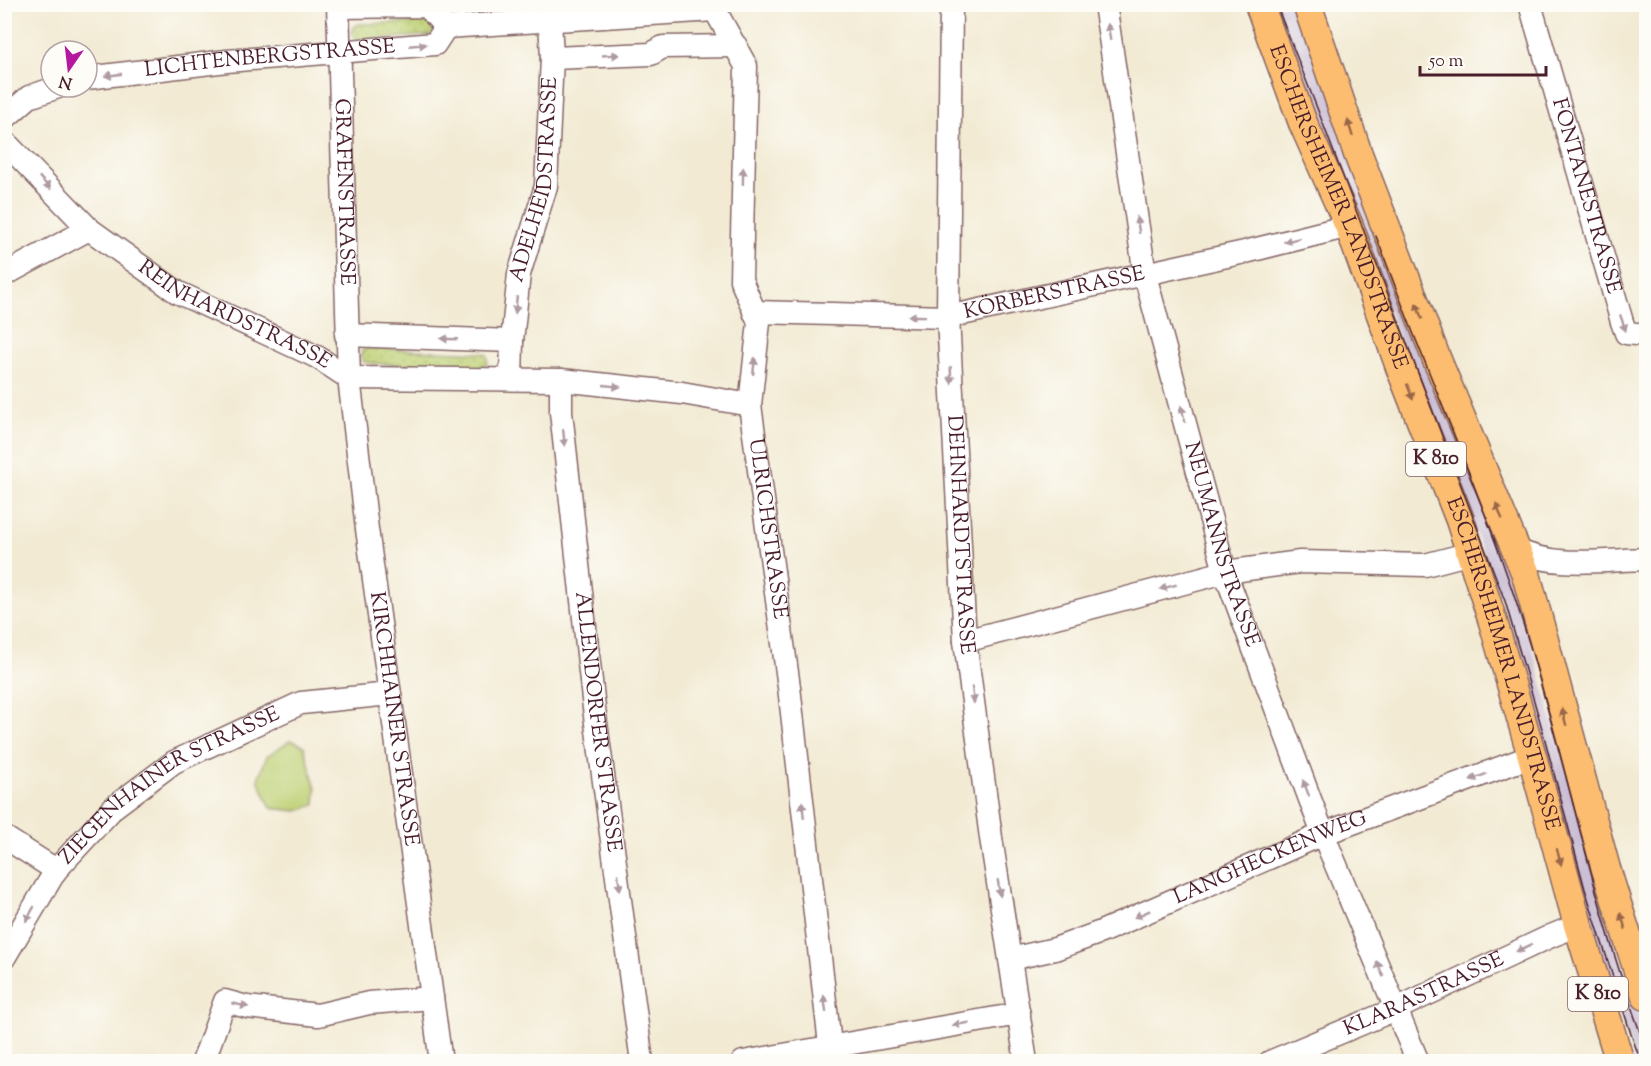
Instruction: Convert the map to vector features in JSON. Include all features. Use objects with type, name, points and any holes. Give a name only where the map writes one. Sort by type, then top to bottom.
[{"type":"main road","name":"ESCHERSHEIMER LANDSTRASSE","points":[[1259,4],[1303,123],[1349,226],[1471,553],[1532,756],[1578,926],[1620,1062]]},
{"type":"main road","name":"ESCHERSHEIMER LANDSTRASSE","points":[[1307,4],[1362,164],[1437,360],[1526,574],[1606,869],[1647,996]]},
{"type":"street","name":"DEHNHARDTSTRASSE","points":[[951,4],[948,317],[965,640],[991,838],[1026,1062]]},
{"type":"street","name":"NEUMANNSTRASSE","points":[[1105,4],[1145,275],[1225,572],[1323,834],[1418,1062]]},
{"type":"street","name":"FONTANESTRASSE","points":[[1530,4],[1622,322],[1626,333],[1647,335]]},
{"type":"street","name":"LICHTENBERGSTRASSE","points":[[99,76],[339,51],[435,44],[446,27],[426,6],[338,6]]},
{"type":"street","name":"GRAFENSTRASSE","points":[[338,6],[349,378]]},
{"type":"street","points":[[446,27],[715,7]]},
{"type":"street","name":"ULRICHSTRASSE","points":[[715,7],[746,66],[741,280],[759,321],[750,405],[789,687],[832,1054]]},
{"type":"street","name":"ADELHEIDSTRASSE","points":[[512,341],[519,274],[546,186],[552,58],[550,20]]},
{"type":"street","points":[[552,58],[651,54],[663,47],[736,46]]},
{"type":"street","points":[[4,118],[29,97],[39,94]]},
{"type":"street","name":"REINHARDSTRASSE","points":[[4,141],[89,229],[177,292],[317,357],[349,378],[561,380],[682,393],[750,405]]},
{"type":"street","name":"KÖRBERSTRASSE","points":[[754,312],[948,317],[1145,275],[1349,226]]},
{"type":"street","points":[[4,275],[89,229]]},
{"type":"street","name":"REINHARDSTRASSE","points":[[346,335],[512,341]]},
{"type":"street","points":[[511,379],[512,341]]},
{"type":"street","name":"KIRCHHAINER STRASSE","points":[[349,378],[441,1062]]},
{"type":"street","name":"ALLENDORFER STRASSE","points":[[561,380],[561,412],[594,708],[642,1062]]},
{"type":"street","points":[[1515,549],[1532,557],[1570,562],[1647,559]]},
{"type":"street","points":[[965,640],[1225,572],[1300,562],[1425,565],[1471,553]]},
{"type":"street","points":[[1533,602],[1545,578],[1554,569],[1570,562]]},
{"type":"street","name":"ZIEGENHAINER STRASSE","points":[[4,958],[56,870],[114,807],[174,762],[301,703],[390,694]]},
{"type":"street","name":"LANGHECKENWEG","points":[[1010,959],[1055,949],[1101,932],[1323,834],[1532,756]]},
{"type":"street","points":[[4,837],[56,870]]},
{"type":"street","name":"KLARASTRASSE","points":[[1270,1062],[1396,1009],[1551,936],[1578,926]]},
{"type":"street","points":[[203,1062],[225,1001],[248,1007],[318,1015],[369,1003],[432,998]]},
{"type":"street","points":[[743,1062],[832,1054],[1019,1014]]},
{"type":"shaded area","points":[[1270,5],[1299,5],[1506,553],[1598,884],[1637,1012],[1646,1028],[1646,1061],[1629,1061],[1634,1057],[1580,889],[1502,602]]},
{"type":"green space","points":[[429,22],[435,35],[360,40],[354,38],[352,33],[354,27],[359,24]]},
{"type":"green space","points":[[368,348],[480,353],[486,354],[488,359],[486,366],[481,369],[368,363],[363,361],[361,356],[362,351]]},
{"type":"green space","points":[[291,740],[304,746],[316,789],[315,805],[297,811],[271,808],[258,779],[267,756]]},
{"type":"tram line","points":[[1276,4],[1505,601],[1585,889],[1641,1062]]},
{"type":"tram line","points":[[1376,236],[1481,504],[1518,608],[1544,694],[1612,948],[1646,1048]]}]
